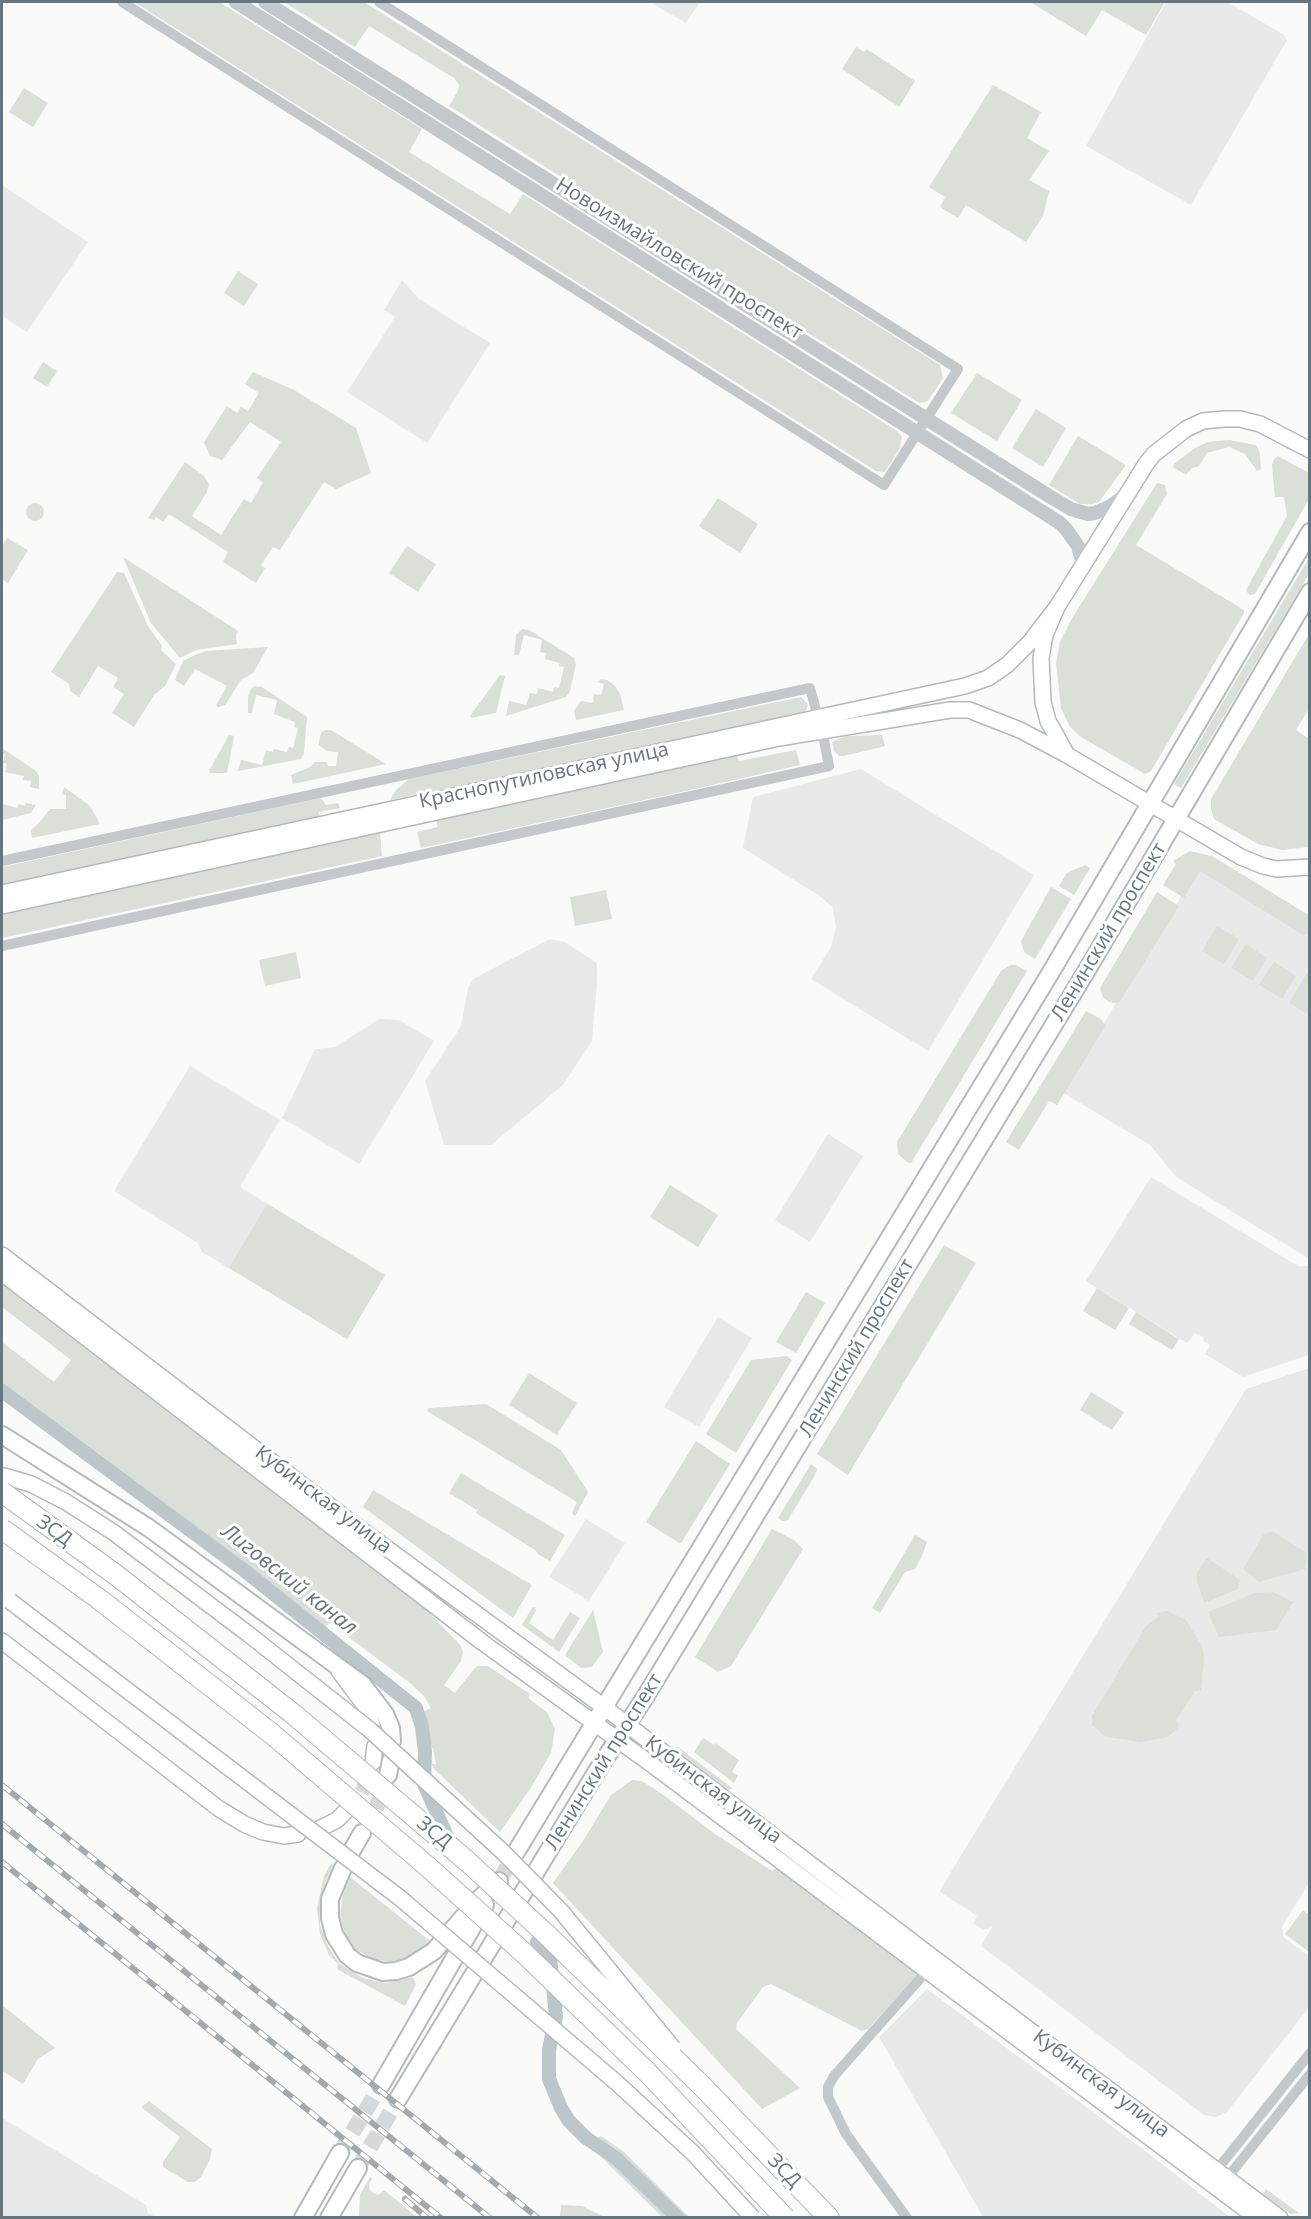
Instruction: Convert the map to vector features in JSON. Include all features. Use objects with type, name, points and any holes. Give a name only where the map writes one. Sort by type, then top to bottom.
[{"type":"highway","name":"ЗСД","points":[[3,1484],[301,1720],[468,1862],[545,1933],[702,2086],[830,2217]]},
{"type":"highway","name":"ЗСД","points":[[2,1529],[99,1599],[273,1734],[427,1866],[525,1954],[647,2072],[785,2217]]},
{"type":"main road","points":[[1067,755],[1048,721],[1040,679],[1045,635],[1057,607],[1154,454],[1186,429],[1203,421],[1240,419],[1260,424],[1310,450]]},
{"type":"main road","name":"Ленинский проспект","points":[[516,1852],[1042,987],[1310,532]]},
{"type":"main road","name":"Ленинский проспект","points":[[398,2099],[1176,819],[1310,592]]},
{"type":"main road","name":"Краснопутиловская улица","points":[[2,906],[820,723],[947,690],[988,678],[1007,665],[1030,642],[1057,607]]},
{"type":"main road","name":"Краснопутиловская улица","points":[[2,893],[820,723],[950,710],[969,710],[1020,730],[1241,857],[1263,866],[1291,869],[1310,867]]},
{"type":"main road","name":"Кубинская улица","points":[[2,1256],[348,1520],[604,1707],[1219,2178],[1257,2217]]},
{"type":"main road","name":"Кубинская улица","points":[[2,1273],[483,1641],[926,1972],[1219,2178],[1280,2217]]},
{"type":"main road","points":[[2,1435],[149,1528],[363,1685],[376,1701],[391,1728],[392,1741]]},
{"type":"main road","points":[[3,1484],[39,1488],[104,1526],[370,1730],[504,1853],[561,1911],[647,2014],[702,2086]]},
{"type":"main road","points":[[6,1598],[400,1898],[617,2083],[693,2153],[753,2217]]},
{"type":"main road","points":[[2,1641],[218,1808],[244,1824],[263,1832],[284,1836],[298,1834]]},
{"type":"main road","points":[[334,1664],[365,1706],[372,1724]]},
{"type":"main road","points":[[373,1762],[375,1746]]},
{"type":"main road","points":[[319,1829],[337,1820],[345,1812]]},
{"type":"main road","points":[[351,1852],[363,1833]]},
{"type":"main road","points":[[343,1868],[330,1899],[330,1918],[334,1934],[346,1955],[357,1963],[383,1972],[409,1967],[434,1951],[477,1901],[499,1881],[381,2085]]},
{"type":"main road","points":[[303,2217],[340,2153]]},
{"type":"main road","points":[[329,2217],[358,2168]]},
{"type":"street","points":[[122,2],[884,486],[958,369],[378,2]]},
{"type":"street","name":"Новоизмайловский проспект","points":[[236,2],[1066,528],[1078,546],[1083,565]]},
{"type":"street","name":"Новоизмайловский проспект","points":[[265,2],[1034,487],[1082,513],[1095,513],[1128,494]]},
{"type":"street","points":[[2,861],[810,688],[829,766],[2,946]]},
{"type":"street","points":[[907,2217],[846,2134],[828,2097],[828,2087],[834,2076],[926,1972]]},
{"type":"street","points":[[1219,2178],[1310,2053]]},
{"type":"street","points":[[1219,2178],[1310,2074]]},
{"type":"shaded area","points":[[134,2],[219,2],[422,129],[409,152],[510,214],[523,194],[897,431],[902,437],[900,448],[885,472],[876,471]]},
{"type":"shaded area","points":[[284,2],[364,2],[940,365],[943,378],[928,401],[919,403],[449,106],[458,91],[459,85],[454,78],[369,26],[355,47]]},
{"type":"shaded area","points":[[650,2],[699,2],[699,3],[686,23]]},
{"type":"shaded area","points":[[1030,2],[1165,2],[1146,35],[1102,10],[1086,36]]},
{"type":"shaded area","points":[[1166,2],[1227,2],[1283,34],[1287,40],[1191,205],[1086,146]]},
{"type":"shaded area","points":[[856,47],[864,52],[867,49],[915,81],[899,107],[842,69]]},
{"type":"shaded area","points":[[993,85],[1041,112],[1027,138],[1049,151],[1029,180],[1049,191],[1043,216],[1026,242],[966,205],[958,218],[940,207],[945,197],[929,187]]},
{"type":"shaded area","points":[[24,88],[48,103],[33,127],[9,112]]},
{"type":"shaded area","points":[[2,185],[88,242],[27,332],[2,316]]},
{"type":"shaded area","points":[[238,271],[258,284],[244,306],[224,293]]},
{"type":"shaded area","points":[[402,280],[419,299],[490,343],[427,443],[347,392],[395,317],[384,310]]},
{"type":"shaded area","points":[[43,362],[57,371],[47,387],[33,378]]},
{"type":"shaded area","points":[[253,372],[294,390],[356,428],[371,473],[336,489],[324,482],[280,550],[273,547],[261,565],[265,568],[256,583],[223,562],[228,552],[169,514],[163,522],[156,517],[154,520],[148,518],[185,462],[204,476],[209,484],[207,492],[192,516],[221,535],[244,499],[251,503],[263,483],[257,478],[281,442],[250,422],[222,460],[210,456],[204,442],[227,406],[237,413],[241,407],[248,411],[259,393],[245,384]]},
{"type":"shaded area","points":[[977,373],[1022,400],[997,441],[951,413]]},
{"type":"shaded area","points":[[1036,409],[1066,428],[1043,467],[1012,448]]},
{"type":"shaded area","points":[[1078,436],[1126,465],[1099,502],[1093,504],[1080,504],[1049,485]]},
{"type":"shaded area","points":[[1229,440],[1256,445],[1260,453],[1261,469],[1257,471],[1245,454],[1229,447],[1207,453],[1199,466],[1192,468],[1186,475],[1173,467],[1195,448],[1208,442]]},
{"type":"shaded area","points":[[1278,456],[1309,473],[1309,499],[1255,594],[1250,595],[1246,591],[1248,586],[1287,516],[1284,497],[1275,497],[1272,465]]},
{"type":"shaded area","points":[[1157,483],[1165,485],[1167,494],[1136,545],[1244,610],[1244,613],[1151,771],[1145,774],[1081,737],[1070,727],[1061,708],[1056,663],[1060,642],[1071,620]]},
{"type":"shaded area","points":[[718,498],[758,524],[740,553],[699,526]]},
{"type":"shaded area","points":[[31,503],[39,503],[44,508],[42,519],[31,521],[26,516],[26,508]]},
{"type":"shaded area","points":[[7,538],[28,550],[8,583],[2,579],[2,546]]},
{"type":"shaded area","points":[[407,546],[436,564],[418,592],[389,573]]},
{"type":"shaded area","points":[[123,557],[238,631],[237,644],[196,650],[180,658],[151,623]]},
{"type":"shaded area","points":[[1309,558],[1309,574],[1181,788],[1174,784]]},
{"type":"shaded area","points":[[117,572],[124,573],[148,626],[162,646],[161,650],[176,664],[165,686],[154,695],[134,727],[112,713],[124,694],[113,687],[118,678],[98,666],[79,697],[70,691],[69,684],[51,672]]},
{"type":"shaded area","points":[[522,629],[529,630],[574,658],[576,664],[570,691],[566,697],[506,716],[509,701],[526,705],[530,693],[537,694],[538,688],[553,692],[554,687],[559,688],[564,667],[559,666],[560,663],[545,659],[546,653],[540,652],[542,640],[524,635],[519,655],[514,655],[516,635]]},
{"type":"shaded area","points":[[1309,634],[1309,709],[1296,730],[1309,739],[1309,847],[1282,850],[1258,844],[1214,819],[1211,799]]},
{"type":"shaded area","points":[[268,647],[253,673],[241,680],[225,705],[218,707],[216,705],[227,686],[195,669],[184,686],[175,680],[183,661],[197,654],[206,651]]},
{"type":"shaded area","points":[[500,675],[505,676],[496,713],[471,718],[470,716]]},
{"type":"shaded area","points":[[601,679],[615,686],[620,694],[624,710],[576,720],[574,711],[581,701],[593,703],[594,694],[601,695],[604,684],[598,682]]},
{"type":"shaded area","points":[[255,686],[262,687],[307,717],[304,753],[301,759],[238,771],[241,760],[262,765],[266,750],[287,752],[289,747],[293,748],[298,728],[294,727],[295,722],[274,714],[277,700],[256,695],[252,713],[248,713],[248,696]]},
{"type":"shaded area","points":[[801,697],[808,704],[803,713],[390,800],[396,790],[409,779]]},
{"type":"shaded area","points":[[331,730],[386,764],[293,784],[291,775],[310,767],[315,762],[327,762],[328,766],[336,766],[338,752],[327,751],[318,745],[321,733]]},
{"type":"shaded area","points":[[229,735],[234,736],[227,773],[210,773],[209,771]]},
{"type":"shaded area","points":[[882,735],[885,746],[844,756],[839,756],[834,751],[832,742],[846,736]]},
{"type":"shaded area","points":[[2,748],[36,771],[39,776],[39,789],[30,787],[31,781],[23,780],[24,776],[5,772],[7,764],[3,763],[5,754],[2,753]]},
{"type":"shaded area","points":[[796,750],[800,765],[677,793],[421,848],[417,832],[438,827],[436,820],[737,755],[739,761]]},
{"type":"shaded area","points":[[861,769],[1034,875],[928,1051],[811,979],[831,947],[836,927],[833,908],[821,897],[743,848],[753,797]]},
{"type":"shaded area","points":[[64,787],[90,806],[100,824],[32,838],[31,830],[50,809],[66,809],[66,795],[62,794]]},
{"type":"shaded area","points":[[321,798],[326,805],[338,803],[340,808],[319,812],[320,817],[2,886],[2,867]]},
{"type":"shaded area","points":[[26,803],[36,805],[31,813],[2,820],[2,804],[17,808],[19,804],[25,806]]},
{"type":"shaded area","points":[[380,832],[382,856],[2,938],[2,913]]},
{"type":"shaded area","points":[[1190,851],[1212,856],[1307,914],[1309,933],[1303,935],[1200,871],[1184,898],[1163,885],[1176,864],[1173,861]]},
{"type":"shaded area","points":[[1085,865],[1090,868],[1074,895],[1059,886],[1067,873]]},
{"type":"shaded area","points":[[1199,867],[1309,934],[1309,1259],[1176,1177],[1150,1145],[1062,1092]]},
{"type":"shaded area","points":[[1051,887],[1071,899],[1035,959],[1024,952],[1021,941]]},
{"type":"shaded area","points":[[606,890],[612,919],[575,926],[570,897]]},
{"type":"shaded area","points":[[1157,892],[1179,906],[1121,1000],[1116,1003],[1109,1002],[1103,997],[1100,988]]},
{"type":"shaded area","points":[[1217,926],[1239,939],[1224,964],[1202,951]]},
{"type":"shaded area","points":[[550,939],[565,942],[597,963],[592,1041],[563,1085],[491,1145],[444,1145],[425,1081],[461,1026],[468,988],[473,979]]},
{"type":"shaded area","points":[[1246,944],[1267,958],[1253,981],[1231,968]]},
{"type":"shaded area","points":[[296,952],[301,978],[265,986],[259,960]]},
{"type":"shaded area","points":[[1274,962],[1296,976],[1282,999],[1259,985]]},
{"type":"shaded area","points":[[1010,965],[1016,965],[1027,971],[911,1163],[907,1162],[898,1154],[897,1142],[1001,971]]},
{"type":"shaded area","points":[[1307,973],[1309,976],[1309,1015],[1289,1003]]},
{"type":"shaded area","points":[[1086,1011],[1101,1019],[1105,1025],[1104,1028],[1057,1105],[1049,1101],[1019,1150],[1006,1142]]},
{"type":"shaded area","points":[[379,1019],[399,1020],[434,1041],[359,1164],[282,1118],[315,1049],[335,1047]]},
{"type":"shaded area","points":[[190,1066],[280,1120],[240,1187],[385,1275],[347,1339],[202,1252],[198,1243],[114,1191]]},
{"type":"shaded area","points":[[828,1134],[863,1156],[810,1242],[775,1220]]},
{"type":"shaded area","points":[[1151,1177],[1298,1266],[1309,1266],[1309,1355],[1243,1377],[1205,1354],[1210,1345],[1203,1341],[1204,1338],[1195,1333],[1187,1343],[1086,1281]]},
{"type":"shaded area","points":[[670,1185],[718,1215],[698,1247],[650,1217]]},
{"type":"shaded area","points":[[267,1204],[385,1275],[347,1339],[229,1268]]},
{"type":"shaded area","points":[[944,1245],[976,1263],[848,1475],[817,1454]]},
{"type":"shaded area","points":[[2,1283],[416,1599],[461,1646],[463,1652],[461,1661],[444,1685],[455,1693],[474,1669],[478,1666],[488,1666],[530,1694],[528,1698],[547,1712],[555,1729],[551,1753],[530,1789],[500,1832],[433,1768],[432,1764],[436,1764],[423,1712],[431,1708],[424,1696],[410,1683],[330,1623],[324,1627],[48,1417],[2,1385],[2,1342],[54,1382],[71,1360],[2,1307]]},
{"type":"shaded area","points":[[1097,1288],[1129,1308],[1115,1330],[1083,1311]]},
{"type":"shaded area","points":[[806,1292],[825,1303],[796,1353],[776,1342]]},
{"type":"shaded area","points":[[1136,1312],[1179,1339],[1172,1350],[1129,1324]]},
{"type":"shaded area","points":[[718,1317],[752,1338],[699,1427],[664,1407]]},
{"type":"shaded area","points":[[787,1356],[792,1360],[736,1453],[706,1434],[751,1360]]},
{"type":"shaded area","points":[[1309,1368],[1309,1883],[1282,1927],[1283,1937],[1309,1956],[1309,2007],[1227,2112],[1216,2117],[1204,2115],[981,1946],[992,1927],[983,1930],[973,1923],[977,1916],[940,1892],[1246,1389]]},
{"type":"shaded area","points":[[529,1373],[577,1403],[557,1435],[509,1405]]},
{"type":"shaded area","points":[[1091,1392],[1124,1412],[1112,1430],[1080,1410]]},
{"type":"shaded area","points":[[486,1404],[561,1450],[588,1492],[575,1516],[572,1513],[577,1502],[427,1411],[429,1408]]},
{"type":"shaded area","points":[[696,1441],[730,1464],[679,1543],[646,1522]]},
{"type":"shaded area","points":[[811,1464],[817,1469],[815,1475],[788,1520],[782,1521],[778,1518]]},
{"type":"shaded area","points":[[461,1473],[565,1535],[550,1561],[476,1513],[481,1504],[477,1510],[449,1493]]},
{"type":"shaded area","points":[[373,1490],[532,1585],[513,1618],[363,1507]]},
{"type":"shaded area","points":[[586,1519],[625,1543],[589,1601],[549,1577]]},
{"type":"shaded area","points":[[772,1529],[794,1540],[803,1549],[731,1666],[718,1672],[695,1657]]},
{"type":"shaded area","points":[[1272,1531],[1307,1553],[1305,1569],[1259,1582],[1243,1569],[1263,1535]]},
{"type":"shaded area","points":[[915,1535],[927,1542],[922,1556],[915,1569],[905,1572],[880,1613],[872,1608]]},
{"type":"shaded area","points":[[1207,1558],[1240,1580],[1238,1589],[1204,1603],[1197,1581],[1197,1573]]},
{"type":"shaded area","points":[[1273,1592],[1293,1602],[1276,1630],[1219,1637],[1208,1612],[1255,1593]]},
{"type":"shaded area","points":[[535,1607],[536,1610],[529,1623],[553,1640],[570,1612],[580,1618],[559,1652],[522,1625],[532,1608]]},
{"type":"shaded area","points":[[593,1610],[603,1652],[592,1667],[581,1668],[565,1655]]},
{"type":"shaded area","points":[[1168,1611],[1186,1620],[1202,1646],[1204,1658],[1201,1690],[1195,1691],[1176,1720],[1179,1724],[1177,1729],[1168,1737],[1141,1742],[1106,1737],[1091,1724],[1092,1716],[1146,1626],[1158,1617],[1156,1613]]},
{"type":"shaded area","points":[[703,1738],[714,1745],[715,1743],[739,1760],[732,1772],[738,1776],[734,1783],[694,1752]]},
{"type":"shaded area","points":[[678,1747],[732,1788],[726,1791],[672,1750]]},
{"type":"shaded area","points":[[632,1780],[642,1781],[715,1834],[772,1871],[776,1867],[918,1974],[868,2029],[862,2031],[771,1984],[763,1987],[737,2023],[736,2029],[800,2088],[762,2109],[553,1883],[583,1841],[611,1795]]},
{"type":"shaded area","points":[[331,1863],[334,1866],[326,1880],[320,1910],[320,1925],[329,1948],[340,1964],[363,1978],[386,1983],[413,1977],[416,1985],[405,2006],[337,1969],[338,1964],[329,1955],[320,1934],[317,1908],[324,1876]]},
{"type":"shaded area","points":[[350,1877],[430,1941],[419,1952],[420,1954],[396,1964],[372,1959],[354,1948],[345,1935],[340,1916],[343,1894]]},
{"type":"shaded area","points":[[1303,1910],[1309,1915],[1309,1952],[1285,1934]]},
{"type":"shaded area","points":[[927,1989],[1144,2150],[1230,2217],[983,2217],[879,2037]]},
{"type":"shaded area","points":[[2,2005],[55,2048],[38,2059],[23,2084],[2,2071]]},
{"type":"shaded area","points":[[149,2101],[212,2149],[201,2177],[195,2182],[188,2182],[163,2167],[163,2162],[180,2137],[141,2107]]},
{"type":"shaded area","points":[[2,2118],[146,2205],[148,2213],[156,2217],[2,2217]]},
{"type":"shaded area","points":[[601,2136],[624,2152],[689,2217],[662,2217],[590,2146],[592,2141]]},
{"type":"shaded area","points":[[370,2177],[372,2179],[369,2184],[370,2191],[378,2195],[384,2190],[417,2217],[359,2217],[360,2195]]},
{"type":"shaded area","points":[[1266,2189],[1299,2213],[1291,2214],[1263,2194]]},
{"type":"shaded area","points":[[561,2205],[582,2206],[604,2217],[560,2217]]},
{"type":"waterway","name":"Лиговский канал","points":[[2,1391],[245,1571],[416,1708],[422,1727],[425,1752],[424,1784],[450,1843]]},
{"type":"waterway","name":"Лиговский канал","points":[[537,1942],[550,1957],[556,2016],[549,2050],[549,2079],[561,2108],[569,2121],[586,2138],[616,2158],[678,2218]]},
{"type":"tunnel","points":[[347,1810],[358,1799],[371,1769]]},
{"type":"tunnel","points":[[365,1830],[374,1814],[387,1779]]},
{"type":"tunnel","points":[[499,1881],[516,1852]]},
{"type":"tunnel","points":[[340,2153],[381,2085]]},
{"type":"tunnel","points":[[358,2168],[398,2099]]},
{"type":"railway","points":[[2,1785],[538,2218]]},
{"type":"railway","points":[[2,1824],[490,2218]]},
{"type":"railway","points":[[2,1862],[441,2218]]},
{"type":"railway","points":[[405,2199],[427,2218]]}]
